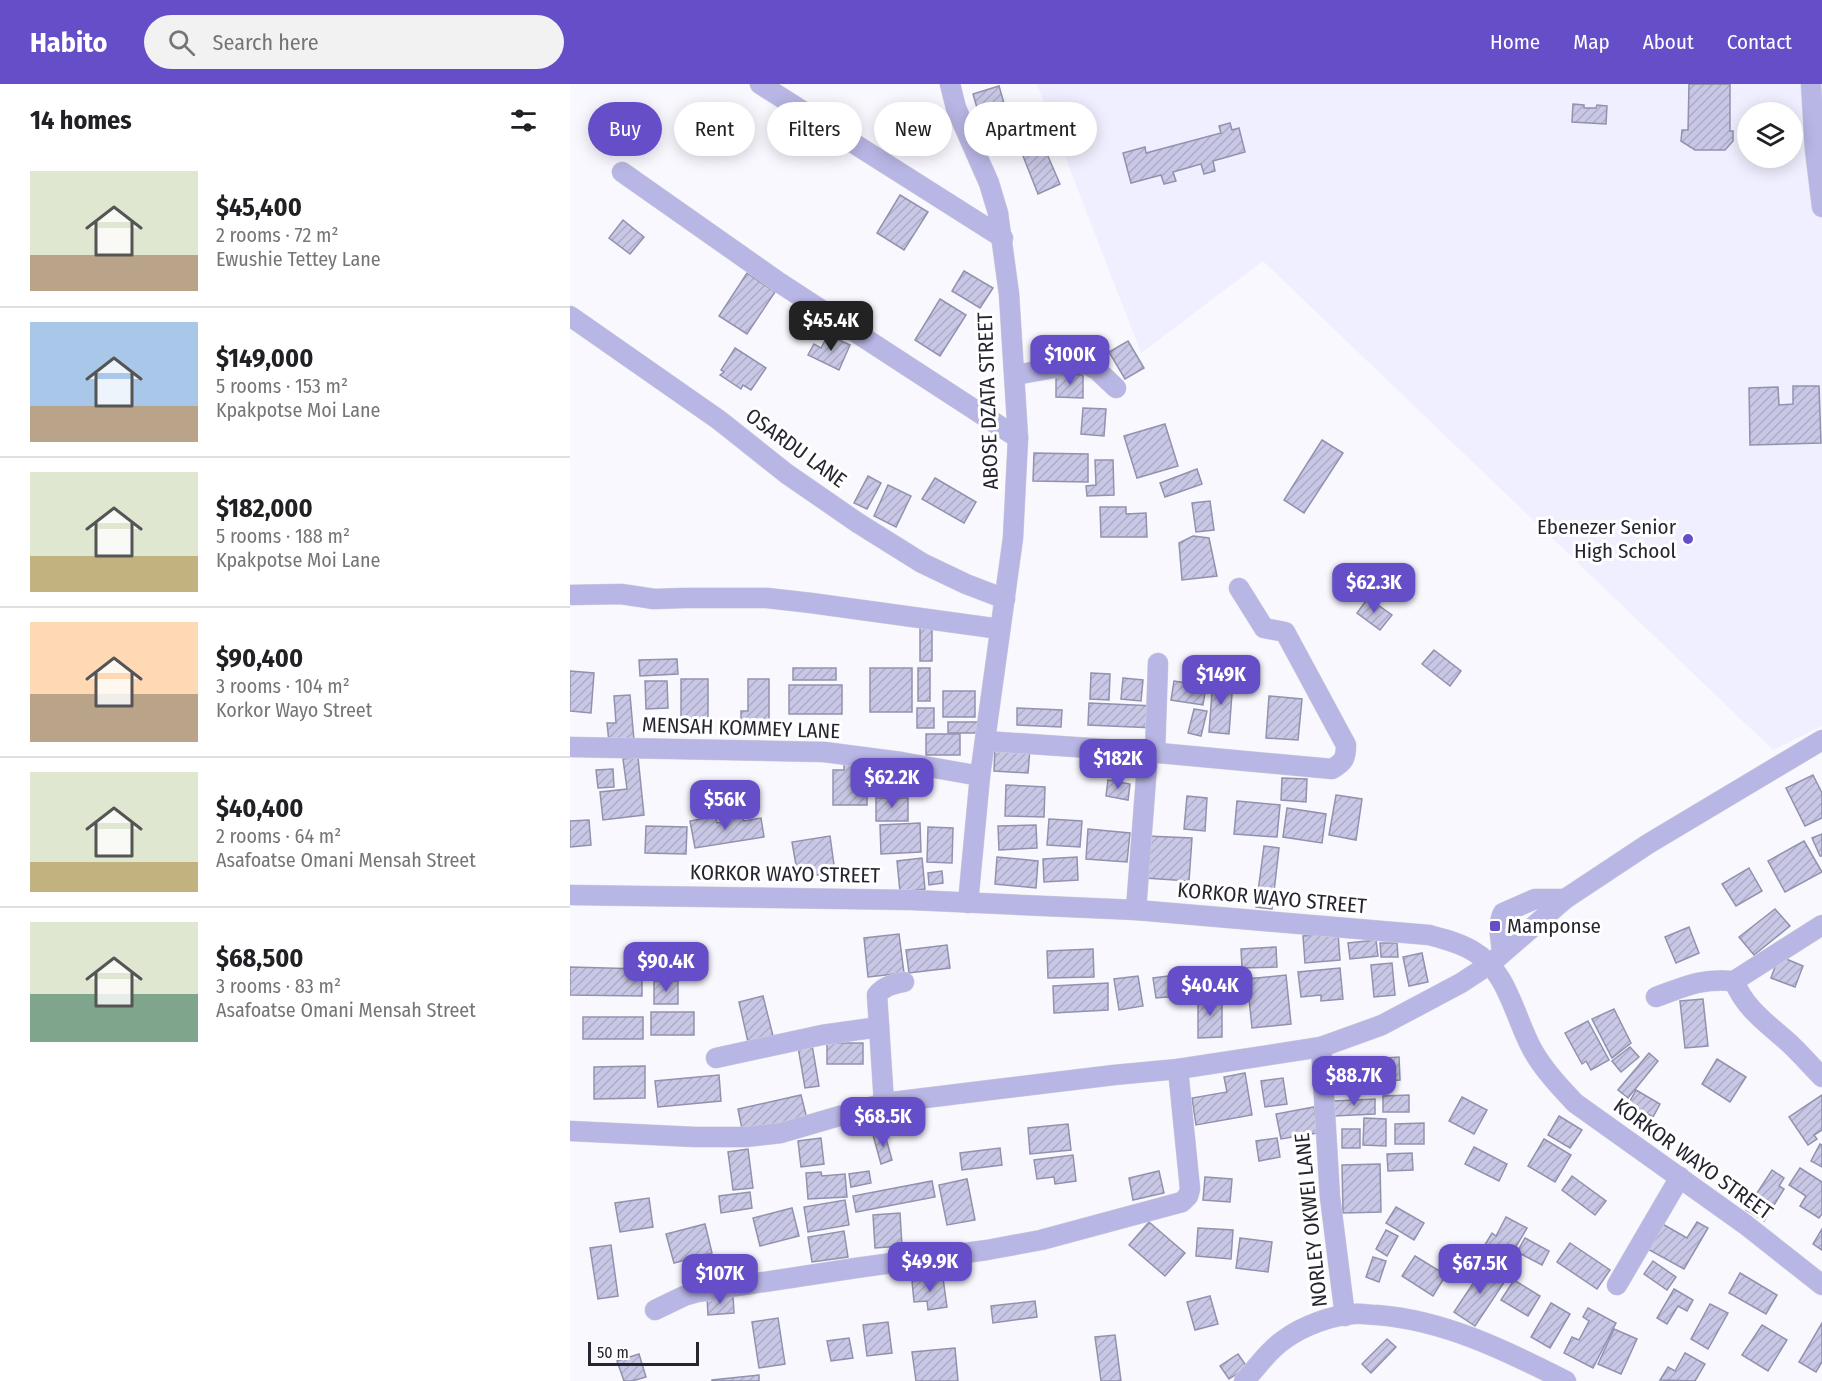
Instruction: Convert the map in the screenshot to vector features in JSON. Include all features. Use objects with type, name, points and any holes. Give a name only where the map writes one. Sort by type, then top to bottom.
[{"type":"street","points":[[760,84],[1003,238]]},
{"type":"street","name":"ABOSE DZATA STREET","points":[[950,84],[956,108],[989,183],[999,213],[1009,294],[1018,438],[1013,538],[980,776],[968,903]]},
{"type":"street","points":[[1811,84],[1815,150],[1822,207]]},
{"type":"street","points":[[622,172],[780,283],[1018,438]]},
{"type":"street","name":"OSARDU LANE","points":[[570,316],[719,420],[787,474],[858,523],[922,563],[1005,599]]},
{"type":"street","points":[[1015,375],[1071,363],[1084,363],[1097,370],[1116,388]]},
{"type":"street","points":[[985,741],[1151,752],[1332,769],[1342,763],[1346,756],[1346,745],[1285,633],[1264,628],[1239,588]]},
{"type":"street","points":[[570,595],[621,594],[654,599],[767,598],[1000,628]]},
{"type":"street","points":[[1136,910],[1158,663]]},
{"type":"street","points":[[570,1131],[695,1137],[745,1137],[781,1133],[884,1103],[1178,1069],[1321,1047],[1382,1025],[1461,983],[1496,958],[1566,898],[1648,844],[1822,740]]},
{"type":"street","name":"MENSAH KOMMEY LANE","points":[[570,747],[824,752],[901,762],[980,776]]},
{"type":"street","name":"KORKOR WAYO STREET","points":[[570,895],[912,900],[1136,910],[1430,935],[1454,942],[1496,958],[1497,972],[1532,1049],[1552,1078],[1575,1104],[1746,1225],[1822,1285]]},
{"type":"street","points":[[1496,958],[1500,917],[1503,913],[1535,899],[1566,898]]},
{"type":"street","points":[[1656,997],[1700,981],[1734,981],[1822,925]]},
{"type":"street","points":[[1734,981],[1747,1005],[1822,1077]]},
{"type":"street","points":[[884,1103],[878,995],[888,986],[904,982]]},
{"type":"street","points":[[716,1058],[809,1037],[879,1027]]},
{"type":"street","name":"NORLEY OKWEI LANE","points":[[1321,1047],[1330,1197],[1345,1316]]},
{"type":"street","points":[[655,1310],[698,1292],[977,1252],[1041,1240],[1182,1202],[1188,1196],[1190,1189],[1178,1069]]},
{"type":"street","points":[[1617,1285],[1680,1177]]},
{"type":"street","points":[[1244,1381],[1265,1355],[1286,1338],[1316,1322],[1353,1314],[1401,1317],[1458,1332],[1522,1358],[1566,1381]]},
{"type":"shaded area","name":"Ebenezer Senior High School","points":[[1037,84],[1822,84],[1822,726],[1773,750],[1263,261],[1141,353],[1065,156],[1097,156],[1097,102],[1044,102]]},
{"type":"building","points":[[1689,84],[1730,84],[1730,131],[1733,131],[1733,141],[1725,150],[1695,150],[1681,141],[1682,130],[1688,130]]},
{"type":"building","points":[[999,86],[1004,102],[975,102],[973,94]]},
{"type":"building","points":[[1573,104],[1584,105],[1584,108],[1596,108],[1597,105],[1607,106],[1606,124],[1572,122]]},
{"type":"building","points":[[1230,123],[1232,130],[1239,128],[1245,152],[1213,161],[1215,171],[1204,174],[1201,164],[1173,172],[1176,181],[1164,184],[1161,175],[1131,183],[1123,153],[1145,147],[1146,153],[1221,133],[1219,126]]},
{"type":"building","points":[[1023,156],[1048,156],[1060,184],[1038,194]]},
{"type":"building","points":[[900,195],[928,212],[904,250],[877,233]]},
{"type":"building","points":[[623,220],[644,237],[630,254],[609,238]]},
{"type":"building","points":[[964,271],[993,288],[980,308],[952,291]]},
{"type":"building","points":[[747,273],[775,292],[747,334],[719,316]]},
{"type":"building","points":[[940,299],[966,315],[940,356],[915,340]]},
{"type":"building","points":[[828,335],[850,345],[839,370],[808,355],[814,344],[821,348]]},
{"type":"building","points":[[1128,341],[1144,368],[1125,379],[1109,352]]},
{"type":"building","points":[[735,348],[766,368],[751,390],[743,385],[741,389],[720,375],[724,372],[721,370]]},
{"type":"building","points":[[1056,374],[1083,375],[1083,398],[1056,397]]},
{"type":"building","points":[[1793,386],[1819,386],[1821,443],[1750,445],[1749,388],[1778,387],[1779,405],[1793,404]]},
{"type":"building","points":[[1083,408],[1106,409],[1104,436],[1081,434]]},
{"type":"building","points":[[1165,424],[1178,466],[1137,478],[1124,436]]},
{"type":"building","points":[[1322,440],[1343,453],[1304,513],[1284,500]]},
{"type":"building","points":[[1034,453],[1088,454],[1088,482],[1033,481]]},
{"type":"building","points":[[1095,460],[1113,460],[1114,495],[1087,496],[1086,486],[1096,485]]},
{"type":"building","points":[[1197,469],[1202,484],[1165,497],[1160,483]]},
{"type":"building","points":[[868,476],[881,483],[867,509],[854,503]]},
{"type":"building","points":[[935,478],[976,502],[964,523],[922,499]]},
{"type":"building","points":[[888,485],[911,496],[896,527],[874,516]]},
{"type":"building","points":[[1210,501],[1214,530],[1196,532],[1192,503]]},
{"type":"building","points":[[1100,507],[1126,507],[1126,514],[1146,513],[1147,537],[1101,537]]},
{"type":"building","points":[[1193,536],[1209,538],[1217,576],[1182,580],[1179,543]]},
{"type":"building","points":[[1368,598],[1392,615],[1380,630],[1357,613]]},
{"type":"building","points":[[920,624],[932,624],[932,661],[920,661]]},
{"type":"building","points":[[1434,650],[1461,671],[1450,686],[1422,664]]},
{"type":"building","points":[[677,659],[678,674],[640,676],[639,660]]},
{"type":"building","points":[[793,668],[836,668],[836,680],[793,680]]},
{"type":"building","points":[[870,668],[912,668],[912,712],[870,712]]},
{"type":"building","points":[[918,668],[930,668],[930,701],[918,701]]},
{"type":"building","points":[[570,671],[594,673],[591,713],[570,711]]},
{"type":"building","points":[[1091,673],[1110,674],[1109,700],[1090,699]]},
{"type":"building","points":[[1123,678],[1143,680],[1141,701],[1121,699]]},
{"type":"building","points":[[681,679],[708,679],[708,722],[681,722]]},
{"type":"building","points":[[748,679],[769,679],[769,733],[741,733],[741,711],[748,711]]},
{"type":"building","points":[[1213,679],[1233,680],[1229,734],[1209,732]]},
{"type":"building","points":[[645,681],[667,681],[668,708],[646,709]]},
{"type":"building","points":[[1174,681],[1206,686],[1203,705],[1171,700]]},
{"type":"building","points":[[789,685],[842,685],[842,714],[789,714]]},
{"type":"building","points":[[943,691],[975,691],[975,717],[943,717]]},
{"type":"building","points":[[630,695],[634,740],[609,742],[607,723],[616,723],[614,696]]},
{"type":"building","points":[[1269,696],[1302,699],[1298,740],[1266,738]]},
{"type":"building","points":[[1089,703],[1156,706],[1155,728],[1088,725]]},
{"type":"building","points":[[917,708],[934,708],[934,728],[917,728]]},
{"type":"building","points":[[1017,708],[1062,710],[1061,727],[1017,725]]},
{"type":"building","points":[[1194,709],[1207,711],[1201,736],[1188,733]]},
{"type":"building","points":[[948,722],[979,722],[979,733],[948,733]]},
{"type":"building","points":[[926,734],[960,734],[960,755],[926,755]]},
{"type":"building","points":[[995,746],[1030,748],[1028,773],[994,771]]},
{"type":"building","points":[[638,757],[644,815],[603,820],[600,792],[627,789],[623,759]]},
{"type":"building","points":[[844,759],[867,759],[867,805],[833,805],[833,770],[844,770]]},
{"type":"building","points":[[613,769],[614,787],[598,788],[596,770]]},
{"type":"building","points":[[1813,775],[1822,793],[1822,818],[1805,826],[1786,788]]},
{"type":"building","points":[[1282,778],[1307,779],[1306,802],[1281,800]]},
{"type":"building","points":[[1108,780],[1130,784],[1128,800],[1106,796]]},
{"type":"building","points":[[1006,785],[1045,787],[1044,817],[1005,816]]},
{"type":"building","points":[[1336,795],[1362,799],[1356,840],[1329,835]]},
{"type":"building","points":[[1187,796],[1207,798],[1205,831],[1184,829]]},
{"type":"building","points":[[876,798],[908,798],[908,821],[876,821]]},
{"type":"building","points":[[1237,801],[1280,805],[1277,837],[1234,834]]},
{"type":"building","points":[[1287,808],[1326,814],[1322,843],[1283,837]]},
{"type":"building","points":[[742,815],[744,821],[761,818],[764,837],[695,848],[690,821],[716,816],[717,823],[730,821],[730,817]]},
{"type":"building","points":[[1049,819],[1082,821],[1080,847],[1047,845]]},
{"type":"building","points":[[589,820],[591,845],[570,847],[570,821]]},
{"type":"building","points":[[920,823],[921,852],[881,854],[880,825]]},
{"type":"building","points":[[1036,825],[1037,848],[999,850],[998,826]]},
{"type":"building","points":[[646,826],[687,827],[686,854],[645,853]]},
{"type":"building","points":[[928,827],[953,828],[952,863],[927,862]]},
{"type":"building","points":[[1088,829],[1130,833],[1127,862],[1086,859]]},
{"type":"building","points":[[1822,834],[1822,856],[1820,856],[1812,838]]},
{"type":"building","points":[[830,836],[834,865],[826,866],[827,873],[811,876],[810,869],[797,871],[792,842]]},
{"type":"building","points":[[1147,836],[1192,838],[1189,881],[1145,878]]},
{"type":"building","points":[[1804,841],[1822,872],[1785,892],[1768,861]]},
{"type":"building","points":[[1264,846],[1279,848],[1272,909],[1256,907]]},
{"type":"building","points":[[997,857],[1038,861],[1036,888],[995,884]]},
{"type":"building","points":[[1077,857],[1078,880],[1044,882],[1043,859]]},
{"type":"building","points":[[922,858],[925,889],[900,892],[897,861]]},
{"type":"building","points":[[1749,868],[1762,891],[1736,906],[1722,884]]},
{"type":"building","points":[[942,871],[943,883],[929,885],[928,873]]},
{"type":"building","points":[[1775,909],[1790,926],[1754,955],[1739,937]]},
{"type":"building","points":[[1689,927],[1699,953],[1676,963],[1665,937]]},
{"type":"building","points":[[1338,933],[1340,960],[1305,963],[1303,936]]},
{"type":"building","points":[[899,934],[904,973],[868,977],[864,938]]},
{"type":"building","points":[[1376,940],[1378,956],[1350,959],[1348,943]]},
{"type":"building","points":[[1380,943],[1397,943],[1398,957],[1381,957]]},
{"type":"building","points":[[947,945],[950,968],[909,973],[906,950]]},
{"type":"building","points":[[1276,947],[1277,967],[1242,968],[1241,949]]},
{"type":"building","points":[[1093,949],[1094,977],[1048,978],[1047,951]]},
{"type":"building","points":[[1422,953],[1428,982],[1409,986],[1403,957]]},
{"type":"building","points":[[1779,956],[1803,966],[1795,987],[1771,978]]},
{"type":"building","points":[[1392,963],[1395,995],[1374,997],[1371,965]]},
{"type":"building","points":[[570,967],[642,969],[642,996],[570,995]]},
{"type":"building","points":[[1340,968],[1343,999],[1321,1001],[1321,995],[1301,997],[1298,972]]},
{"type":"building","points":[[1176,975],[1179,996],[1156,998],[1153,978]]},
{"type":"building","points":[[1286,975],[1291,1024],[1252,1028],[1247,979]]},
{"type":"building","points":[[1138,976],[1143,1006],[1119,1010],[1114,979]]},
{"type":"building","points":[[654,981],[678,981],[678,1004],[654,1004]]},
{"type":"building","points":[[1108,983],[1108,1010],[1054,1013],[1053,986]]},
{"type":"building","points":[[763,996],[773,1036],[748,1042],[739,1002]]},
{"type":"building","points":[[1198,997],[1222,997],[1222,1037],[1198,1038]]},
{"type":"building","points":[[1703,999],[1708,1046],[1685,1048],[1680,1001]]},
{"type":"building","points":[[1614,1009],[1631,1043],[1612,1058],[1592,1019]]},
{"type":"building","points":[[651,1012],[694,1012],[694,1035],[651,1035]]},
{"type":"building","points":[[583,1017],[643,1017],[643,1039],[583,1039]]},
{"type":"building","points":[[1588,1021],[1609,1060],[1591,1070],[1586,1061],[1582,1064],[1565,1033]]},
{"type":"building","points":[[827,1043],[863,1043],[863,1064],[827,1064]]},
{"type":"building","points":[[812,1045],[819,1086],[805,1088],[798,1047]]},
{"type":"building","points":[[1630,1047],[1639,1057],[1621,1072],[1612,1061]]},
{"type":"building","points":[[1649,1053],[1658,1061],[1628,1098],[1618,1090]]},
{"type":"building","points":[[1399,1057],[1400,1080],[1354,1083],[1353,1060]]},
{"type":"building","points":[[1717,1059],[1746,1077],[1730,1102],[1702,1084]]},
{"type":"building","points":[[645,1066],[645,1098],[594,1099],[594,1067]]},
{"type":"building","points":[[1245,1073],[1252,1115],[1196,1125],[1192,1098],[1227,1092],[1224,1077]]},
{"type":"building","points":[[719,1075],[721,1101],[658,1107],[655,1081]]},
{"type":"building","points":[[1283,1078],[1287,1104],[1265,1107],[1261,1081]]},
{"type":"building","points":[[1636,1090],[1660,1104],[1653,1117],[1629,1103]]},
{"type":"building","points":[[801,1095],[807,1119],[743,1134],[738,1109]]},
{"type":"building","points":[[1409,1095],[1409,1112],[1383,1112],[1383,1096]]},
{"type":"building","points":[[1822,1095],[1822,1130],[1814,1135],[1817,1139],[1808,1145],[1789,1117]]},
{"type":"building","points":[[1462,1097],[1487,1110],[1474,1134],[1449,1121]]},
{"type":"building","points":[[1375,1099],[1375,1114],[1334,1116],[1334,1101]]},
{"type":"building","points":[[1314,1107],[1318,1133],[1281,1139],[1276,1114]]},
{"type":"building","points":[[1559,1116],[1582,1130],[1570,1148],[1548,1135]]},
{"type":"building","points":[[1364,1118],[1386,1119],[1386,1146],[1363,1145]]},
{"type":"building","points":[[1424,1123],[1424,1144],[1395,1144],[1395,1124]]},
{"type":"building","points":[[1068,1124],[1071,1150],[1030,1154],[1028,1128]]},
{"type":"building","points":[[1342,1129],[1360,1129],[1360,1148],[1342,1148]]},
{"type":"building","points":[[884,1131],[892,1160],[881,1164],[873,1135]]},
{"type":"building","points":[[821,1138],[824,1164],[801,1167],[798,1141]]},
{"type":"building","points":[[1277,1138],[1280,1157],[1259,1161],[1256,1141]]},
{"type":"building","points":[[1544,1139],[1571,1155],[1555,1182],[1528,1166]]},
{"type":"building","points":[[1820,1144],[1822,1145],[1822,1167],[1811,1161]]},
{"type":"building","points":[[1474,1147],[1507,1164],[1499,1181],[1465,1164]]},
{"type":"building","points":[[1000,1148],[1002,1165],[962,1170],[960,1153]]},
{"type":"building","points":[[748,1149],[753,1188],[733,1190],[728,1152]]},
{"type":"building","points":[[1412,1153],[1413,1170],[1388,1171],[1387,1154]]},
{"type":"building","points":[[1073,1155],[1076,1181],[1055,1184],[1054,1177],[1037,1179],[1034,1160]]},
{"type":"building","points":[[1380,1164],[1381,1212],[1343,1213],[1342,1165]]},
{"type":"building","points":[[1800,1168],[1822,1182],[1822,1214],[1819,1218],[1800,1206],[1806,1196],[1789,1185]]},
{"type":"building","points":[[1772,1170],[1784,1178],[1779,1186],[1784,1189],[1764,1221],[1746,1210]]},
{"type":"building","points":[[869,1171],[871,1183],[851,1187],[849,1174]]},
{"type":"building","points":[[1159,1171],[1164,1193],[1133,1200],[1129,1178]]},
{"type":"building","points":[[821,1172],[822,1176],[845,1174],[847,1197],[808,1199],[806,1173]]},
{"type":"building","points":[[1572,1176],[1606,1201],[1595,1215],[1562,1190]]},
{"type":"building","points":[[1205,1177],[1232,1179],[1230,1202],[1203,1200]]},
{"type":"building","points":[[967,1179],[975,1220],[947,1225],[939,1185]]},
{"type":"building","points":[[932,1181],[935,1197],[856,1212],[853,1196]]},
{"type":"building","points":[[750,1192],[752,1208],[721,1213],[719,1196]]},
{"type":"building","points":[[649,1198],[653,1227],[620,1232],[615,1203]]},
{"type":"building","points":[[845,1200],[849,1225],[808,1232],[804,1207]]},
{"type":"building","points":[[1396,1207],[1424,1223],[1414,1240],[1386,1223]]},
{"type":"building","points":[[792,1208],[799,1236],[760,1246],[753,1218]]},
{"type":"building","points":[[900,1213],[902,1246],[875,1248],[873,1215]]},
{"type":"building","points":[[1506,1217],[1527,1228],[1507,1262],[1483,1248],[1492,1233],[1496,1236]]},
{"type":"building","points":[[1149,1222],[1185,1253],[1165,1276],[1129,1245]]},
{"type":"building","points":[[1659,1222],[1687,1238],[1697,1222],[1708,1228],[1684,1269],[1644,1247]]},
{"type":"building","points":[[705,1224],[712,1253],[674,1263],[666,1234]]},
{"type":"building","points":[[1198,1228],[1233,1230],[1231,1259],[1196,1256]]},
{"type":"building","points":[[1822,1229],[1822,1250],[1813,1244]]},
{"type":"building","points":[[1386,1230],[1398,1236],[1387,1256],[1376,1249]]},
{"type":"building","points":[[844,1231],[848,1257],[812,1262],[808,1237]]},
{"type":"building","points":[[1240,1238],[1272,1242],[1268,1272],[1236,1268]]},
{"type":"building","points":[[1525,1238],[1549,1251],[1542,1265],[1517,1252]]},
{"type":"building","points":[[1570,1243],[1610,1270],[1597,1289],[1557,1262]]},
{"type":"building","points":[[611,1245],[618,1296],[598,1299],[590,1248]]},
{"type":"building","points":[[1415,1256],[1446,1275],[1433,1296],[1402,1276]]},
{"type":"building","points":[[1373,1257],[1386,1261],[1379,1282],[1366,1277]]},
{"type":"building","points":[[1653,1261],[1676,1277],[1667,1290],[1644,1274]]},
{"type":"building","points":[[1486,1264],[1507,1278],[1475,1326],[1454,1312]]},
{"type":"building","points":[[1740,1273],[1777,1295],[1766,1314],[1729,1293]]},
{"type":"building","points":[[943,1278],[947,1307],[928,1310],[927,1301],[914,1302],[912,1281]]},
{"type":"building","points":[[1514,1280],[1540,1296],[1528,1316],[1501,1300]]},
{"type":"building","points":[[1674,1289],[1693,1300],[1687,1311],[1678,1306],[1667,1324],[1657,1318]]},
{"type":"building","points":[[733,1296],[734,1313],[708,1315],[707,1297]]},
{"type":"building","points":[[1210,1296],[1218,1324],[1195,1330],[1187,1302]]},
{"type":"building","points":[[1035,1301],[1037,1317],[993,1323],[991,1306]]},
{"type":"building","points":[[1551,1303],[1570,1314],[1550,1348],[1531,1337]]},
{"type":"building","points":[[1710,1304],[1728,1313],[1708,1349],[1691,1339]]},
{"type":"building","points":[[1588,1308],[1616,1323],[1593,1368],[1564,1353],[1572,1337],[1579,1340],[1589,1321],[1583,1317]]},
{"type":"building","points":[[778,1318],[785,1364],[759,1368],[752,1322]]},
{"type":"building","points":[[888,1322],[892,1353],[867,1356],[863,1325]]},
{"type":"building","points":[[1822,1323],[1822,1362],[1816,1372],[1799,1362]]},
{"type":"building","points":[[1762,1325],[1787,1340],[1768,1371],[1742,1355]]},
{"type":"building","points":[[1614,1329],[1637,1339],[1621,1374],[1598,1364]]},
{"type":"building","points":[[1115,1335],[1121,1381],[1101,1381],[1095,1337]]},
{"type":"building","points":[[849,1338],[853,1358],[831,1361],[827,1341]]},
{"type":"building","points":[[1387,1339],[1396,1347],[1371,1373],[1362,1364]]},
{"type":"building","points":[[955,1348],[958,1381],[916,1381],[912,1352]]},
{"type":"building","points":[[1685,1353],[1705,1364],[1695,1381],[1660,1380],[1668,1367],[1675,1371]]},
{"type":"building","points":[[639,1354],[646,1377],[624,1381],[617,1361]]},
{"type":"building","points":[[1238,1354],[1247,1367],[1229,1379],[1220,1366]]},
{"type":"building","points":[[759,1375],[759,1381],[712,1381],[712,1380]]},
{"type":"place","name":"Ebenezer Senior High School","points":[[1688,539]]},
{"type":"place","name":"Mamponse","points":[[1495,926]]}]
